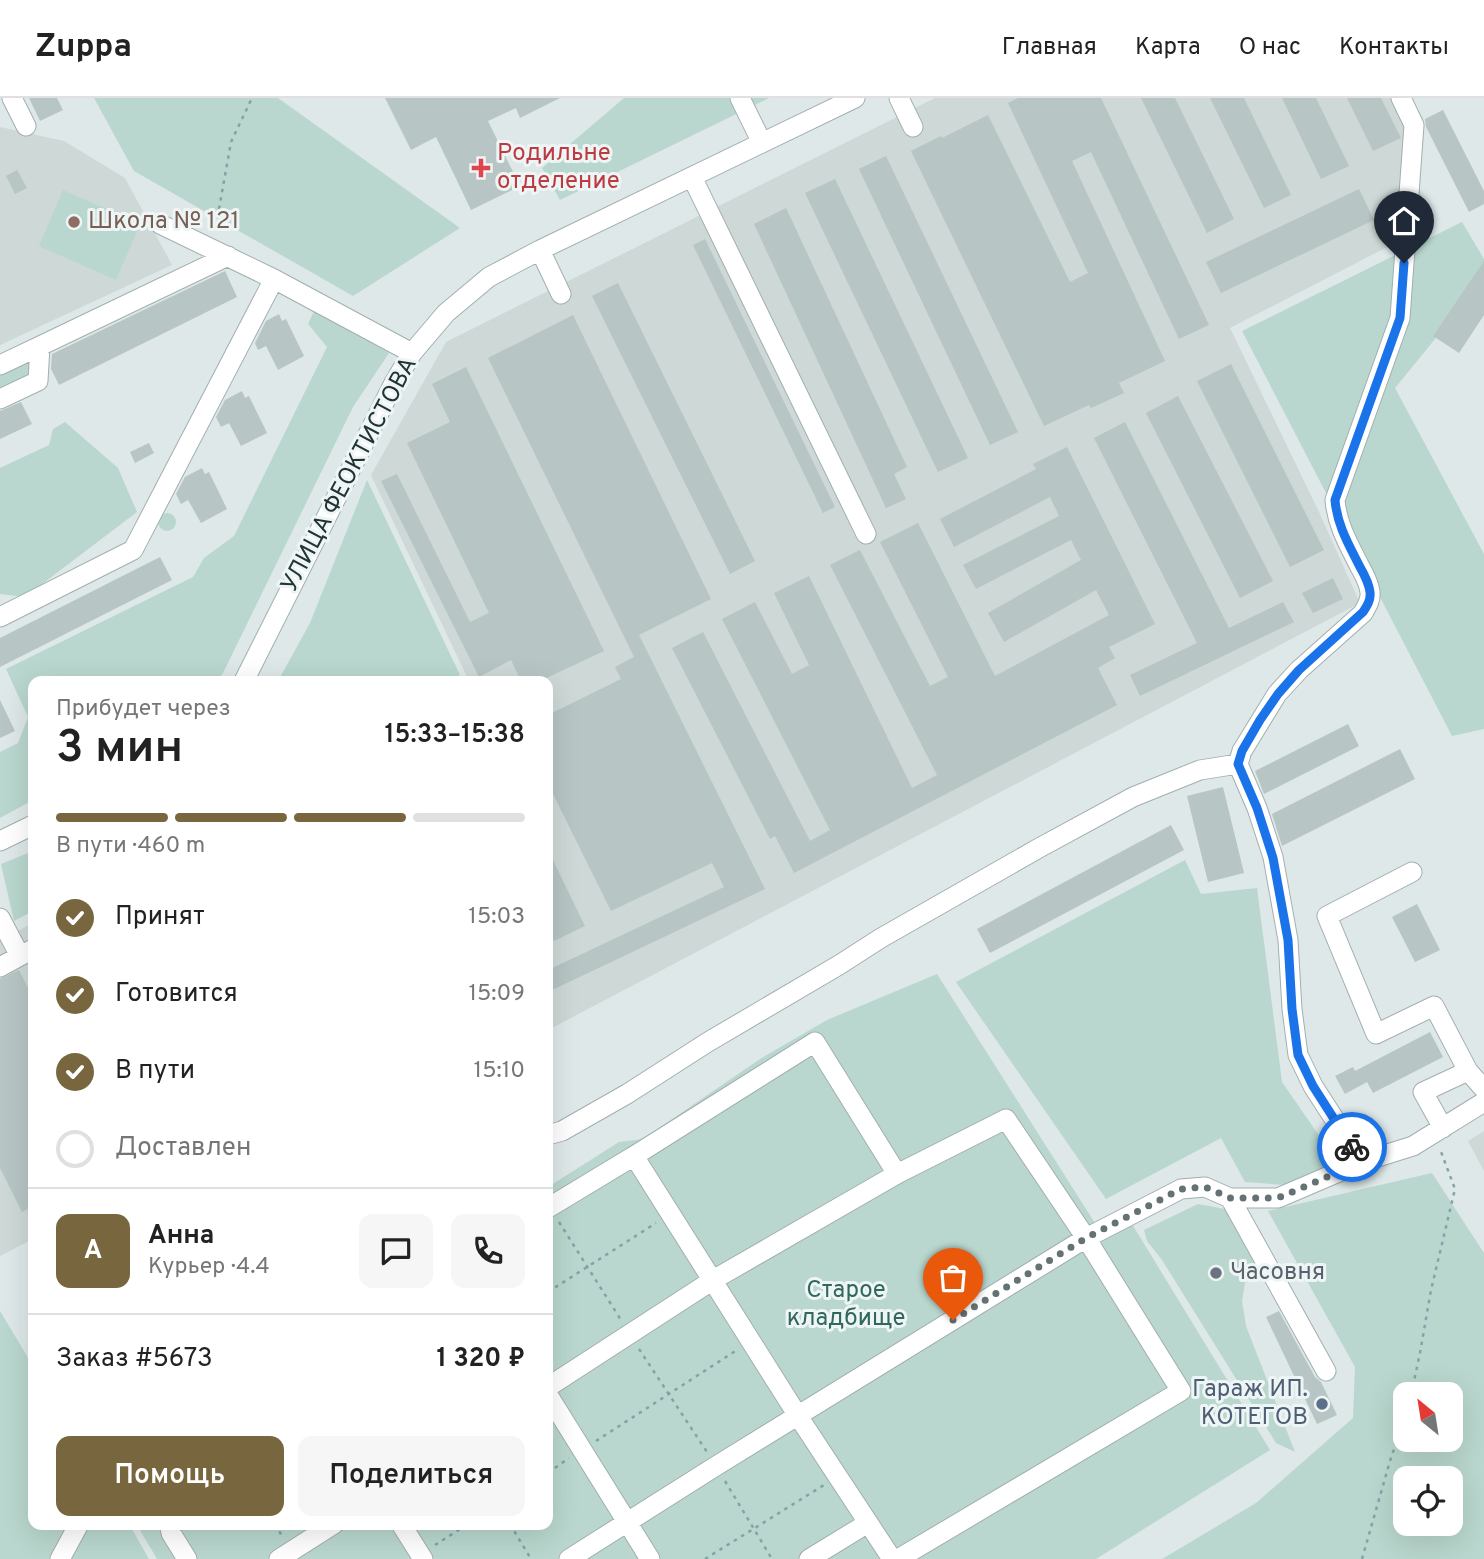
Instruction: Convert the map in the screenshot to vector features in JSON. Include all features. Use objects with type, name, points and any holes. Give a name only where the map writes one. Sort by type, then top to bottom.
[{"type":"street","points":[[12,98],[26,126]]},
{"type":"street","points":[[740,98],[762,143]]},
{"type":"street","name":"УЛИЦА ФЕОКТИСТОВА","points":[[247,676],[394,383],[412,353],[446,313],[489,277],[540,250],[855,98]]},
{"type":"street","points":[[899,98],[913,127]]},
{"type":"street","points":[[1362,1162],[1313,1086],[1298,1055],[1288,940],[1273,858],[1257,808],[1238,764],[1242,751],[1278,694],[1299,670],[1363,612],[1368,604],[1370,592],[1341,528],[1335,500],[1400,318],[1414,125],[1401,98]]},
{"type":"street","points":[[692,177],[866,534]]},
{"type":"street","points":[[160,224],[274,279],[412,353]]},
{"type":"street","points":[[540,250],[561,294]]},
{"type":"street","points":[[0,365],[228,256]]},
{"type":"street","points":[[0,617],[133,550],[274,279]]},
{"type":"street","points":[[0,399],[38,381],[40,346]]},
{"type":"street","points":[[553,1134],[627,1094],[881,937],[1121,803],[1200,770],[1238,764]]},
{"type":"street","points":[[0,841],[28,827]]},
{"type":"street","points":[[1412,872],[1327,916],[1376,1034],[1434,1006],[1468,1071],[1484,1089]]},
{"type":"street","points":[[0,918],[26,953],[0,967]]},
{"type":"street","points":[[553,1206],[815,1042],[897,1174]]},
{"type":"street","points":[[1438,1130],[1423,1092],[1468,1071]]},
{"type":"street","points":[[569,1559],[1086,1238],[1181,1189],[1205,1187],[1230,1198],[1278,1198],[1362,1162],[1413,1146],[1484,1102]]},
{"type":"street","points":[[553,1384],[713,1280],[897,1174],[1006,1119],[1086,1238],[1181,1391],[898,1559]]},
{"type":"street","points":[[634,1156],[867,1524],[892,1559]]},
{"type":"street","points":[[1230,1198],[1326,1371]]},
{"type":"street","points":[[553,1403],[650,1559]]},
{"type":"street","points":[[809,1559],[867,1524]]},
{"type":"street","points":[[60,1559],[76,1530]]},
{"type":"street","points":[[170,1530],[187,1559]]},
{"type":"street","points":[[279,1559],[325,1530]]},
{"type":"street","points":[[405,1530],[421,1557]]},
{"type":"path","points":[[219,209],[230,142],[252,98]]},
{"type":"path","points":[[1414,1382],[1431,1290],[1455,1189],[1438,1130]]},
{"type":"path","points":[[553,1214],[716,1466],[772,1559]]},
{"type":"path","points":[[553,1289],[670,1214]]},
{"type":"path","points":[[553,1470],[752,1341]]},
{"type":"path","points":[[1362,1559],[1393,1452]]},
{"type":"path","points":[[705,1559],[838,1476]]},
{"type":"path","points":[[421,1557],[459,1530]]},
{"type":"path","points":[[514,1530],[531,1559]]},
{"type":"shaded area","points":[[935,98],[1398,98],[1419,141],[1397,242],[1230,328],[1360,603],[553,1027],[553,676],[467,676],[371,475],[446,342]]},
{"type":"shaded area","name":"Школа № 121","points":[[0,127],[64,141],[125,178],[172,265],[0,345]]},
{"type":"shaded area","points":[[28,926],[28,1242],[0,1256],[0,940]]},
{"type":"shaded area","points":[[1484,1131],[1484,1171],[1468,1141]]},
{"type":"green space","points":[[94,98],[278,98],[460,228],[353,296],[134,171]]},
{"type":"green space","points":[[624,98],[769,98],[560,200],[542,168]]},
{"type":"green space","points":[[63,190],[140,224],[116,280],[39,246]]},
{"type":"green space","points":[[1462,222],[1484,259],[1484,279],[1395,388],[1484,554],[1484,729],[1452,736],[1242,331]]},
{"type":"green space","points":[[315,309],[389,353],[353,407],[223,673],[221,676],[28,676],[28,717],[6,669],[193,577],[204,558],[234,536],[327,347],[308,324]]},
{"type":"green space","points":[[31,357],[31,376],[0,391],[0,372]]},
{"type":"green space","points":[[65,422],[118,468],[137,512],[25,597],[0,594],[0,468],[49,445],[53,429]]},
{"type":"green space","points":[[367,480],[460,675],[281,676],[310,623]]},
{"type":"green space","points":[[167,513],[173,516],[176,522],[173,528],[167,531],[161,528],[158,522],[161,516]]},
{"type":"green space","points":[[28,717],[28,803],[0,818],[0,752],[18,743]]},
{"type":"green space","points":[[28,853],[28,914],[14,921],[1,864]]},
{"type":"green space","points":[[1185,860],[1201,894],[1257,888],[1282,1082],[1345,1173],[1284,1185],[1245,1182],[1221,1138],[1106,1199],[956,982]]},
{"type":"green space","name":"Старое кладбище","points":[[937,974],[1105,1239],[1132,1224],[1270,1450],[1096,1559],[157,1559],[140,1530],[553,1530],[553,1184],[619,1142],[643,1139],[760,1059],[827,1020]]},
{"type":"green space","points":[[1432,1173],[1484,1253],[1484,1559],[1162,1559],[1256,1503],[1353,1418],[1355,1367],[1268,1211]]},
{"type":"green space","points":[[1198,1204],[1225,1209],[1256,1262],[1247,1271],[1242,1301],[1246,1326],[1295,1452],[1276,1443],[1162,1260],[1147,1241],[1144,1230]]},
{"type":"green space","points":[[0,1311],[28,1358],[28,1530],[132,1530],[149,1559],[0,1559]]},
{"type":"building","points":[[29,98],[57,98],[63,110],[40,121]]},
{"type":"building","name":"Родильне отделение","points":[[385,98],[560,98],[520,118],[516,108],[488,121],[520,186],[471,210],[436,137],[411,150]]},
{"type":"building","points":[[1018,98],[1101,98],[1209,325],[1179,339],[1091,152],[1072,161],[1165,361],[1119,383],[1124,393],[1091,408],[1089,405],[1044,426],[911,151],[988,115],[1070,282],[1088,273],[1008,103]]},
{"type":"building","points":[[1141,98],[1175,98],[1234,219],[1207,233]]},
{"type":"building","points":[[1210,98],[1244,98],[1291,195],[1264,208]]},
{"type":"building","points":[[1282,98],[1316,98],[1349,166],[1321,179]]},
{"type":"building","points":[[1347,98],[1381,98],[1401,138],[1373,151]]},
{"type":"building","points":[[1443,110],[1484,191],[1484,204],[1469,212],[1426,127],[1425,119]]},
{"type":"building","points":[[886,156],[1018,432],[990,445],[859,169]]},
{"type":"building","points":[[17,170],[27,188],[15,194],[6,176]]},
{"type":"building","points":[[835,179],[968,458],[938,472],[805,193]]},
{"type":"building","points":[[1359,189],[1374,220],[1221,293],[1206,262]]},
{"type":"building","points":[[786,208],[907,467],[894,474],[906,499],[886,508],[754,224]]},
{"type":"building","points":[[705,239],[835,507],[823,513],[693,245]]},
{"type":"building","points":[[1484,261],[1484,315],[1459,353],[1433,336]]},
{"type":"building","points":[[225,271],[237,297],[59,385],[51,369],[52,354]]},
{"type":"building","points":[[618,283],[755,561],[730,574],[592,296]]},
{"type":"building","points":[[279,314],[282,321],[286,319],[304,356],[278,370],[266,346],[258,350],[255,343],[266,321]]},
{"type":"building","points":[[573,315],[711,599],[639,635],[765,889],[553,990],[553,968],[724,887],[712,863],[611,911],[553,794],[553,713],[621,679],[615,667],[634,657],[488,358]]},
{"type":"building","points":[[1231,364],[1324,550],[1290,567],[1197,381]]},
{"type":"building","points":[[466,367],[604,651],[551,676],[519,676],[511,660],[478,676],[381,481],[397,474],[470,622],[489,613],[407,443],[450,422],[432,384]]},
{"type":"building","points":[[242,391],[245,398],[249,396],[267,433],[241,446],[229,423],[221,427],[216,417],[225,400]]},
{"type":"building","points":[[1178,396],[1273,581],[1240,598],[1146,413]]},
{"type":"building","points":[[21,402],[32,424],[0,439],[0,411]]},
{"type":"building","points":[[1125,422],[1229,628],[1283,602],[1294,622],[1140,696],[1130,675],[1197,643],[1094,438]]},
{"type":"building","points":[[149,443],[154,453],[135,463],[130,452]]},
{"type":"building","points":[[1067,447],[1155,624],[1109,647],[1115,658],[1098,668],[1117,705],[794,873],[775,836],[770,839],[672,648],[703,632],[810,841],[830,830],[722,619],[755,602],[792,674],[809,665],[774,593],[809,576],[912,788],[937,775],[830,565],[860,550],[930,686],[948,677],[880,542],[918,523],[995,676],[1109,615],[1096,590],[1004,642],[988,613],[1081,560],[1071,540],[976,589],[963,565],[1059,516],[1050,497],[954,547],[940,519],[1036,469],[1033,464]]},
{"type":"building","points":[[202,468],[205,474],[209,472],[227,509],[201,523],[188,500],[181,504],[176,494],[185,477]]},
{"type":"building","points":[[160,557],[172,580],[0,667],[0,638]]},
{"type":"building","points":[[1333,578],[1343,599],[1313,613],[1302,593]]},
{"type":"building","points":[[0,700],[15,731],[0,738]]},
{"type":"building","points":[[1348,724],[1359,746],[1264,794],[1255,771]]},
{"type":"building","points":[[1400,749],[1415,779],[1282,846],[1272,814]]},
{"type":"building","points":[[1223,787],[1244,873],[1208,882],[1187,796]]},
{"type":"building","points":[[1171,825],[1184,850],[990,953],[977,929]]},
{"type":"building","points":[[553,860],[585,926],[554,941],[553,939]]},
{"type":"building","points":[[1417,904],[1440,950],[1415,962],[1392,917]]},
{"type":"building","points":[[19,970],[28,988],[28,1209],[22,1212],[0,1168],[0,979]]},
{"type":"building","points":[[1430,1032],[1443,1057],[1373,1093],[1367,1082],[1345,1094],[1335,1076],[1353,1067],[1355,1071]]},
{"type":"building","points":[[1279,1311],[1337,1415],[1317,1424],[1266,1317]]},
{"type":"way so far","points":[[953,1320],[1112,1223],[1181,1189],[1205,1187],[1230,1198],[1278,1198],[1362,1162],[1352,1147]]},
{"type":"place","name":"Родильне отделение","points":[[481,168]]},
{"type":"place","name":"Школа № 121","points":[[74,222]]},
{"type":"place","name":"Часовня","points":[[1216,1273]]},
{"type":"place","name":"Гараж ИП. КОТЕГОВ","points":[[1322,1404]]},
{"type":"route","points":[[1352,1147],[1313,1086],[1298,1055],[1288,940],[1273,858],[1257,808],[1238,764],[1242,751],[1278,694],[1299,670],[1363,612],[1368,604],[1370,592],[1341,528],[1335,500],[1400,318],[1404,263]]}]
